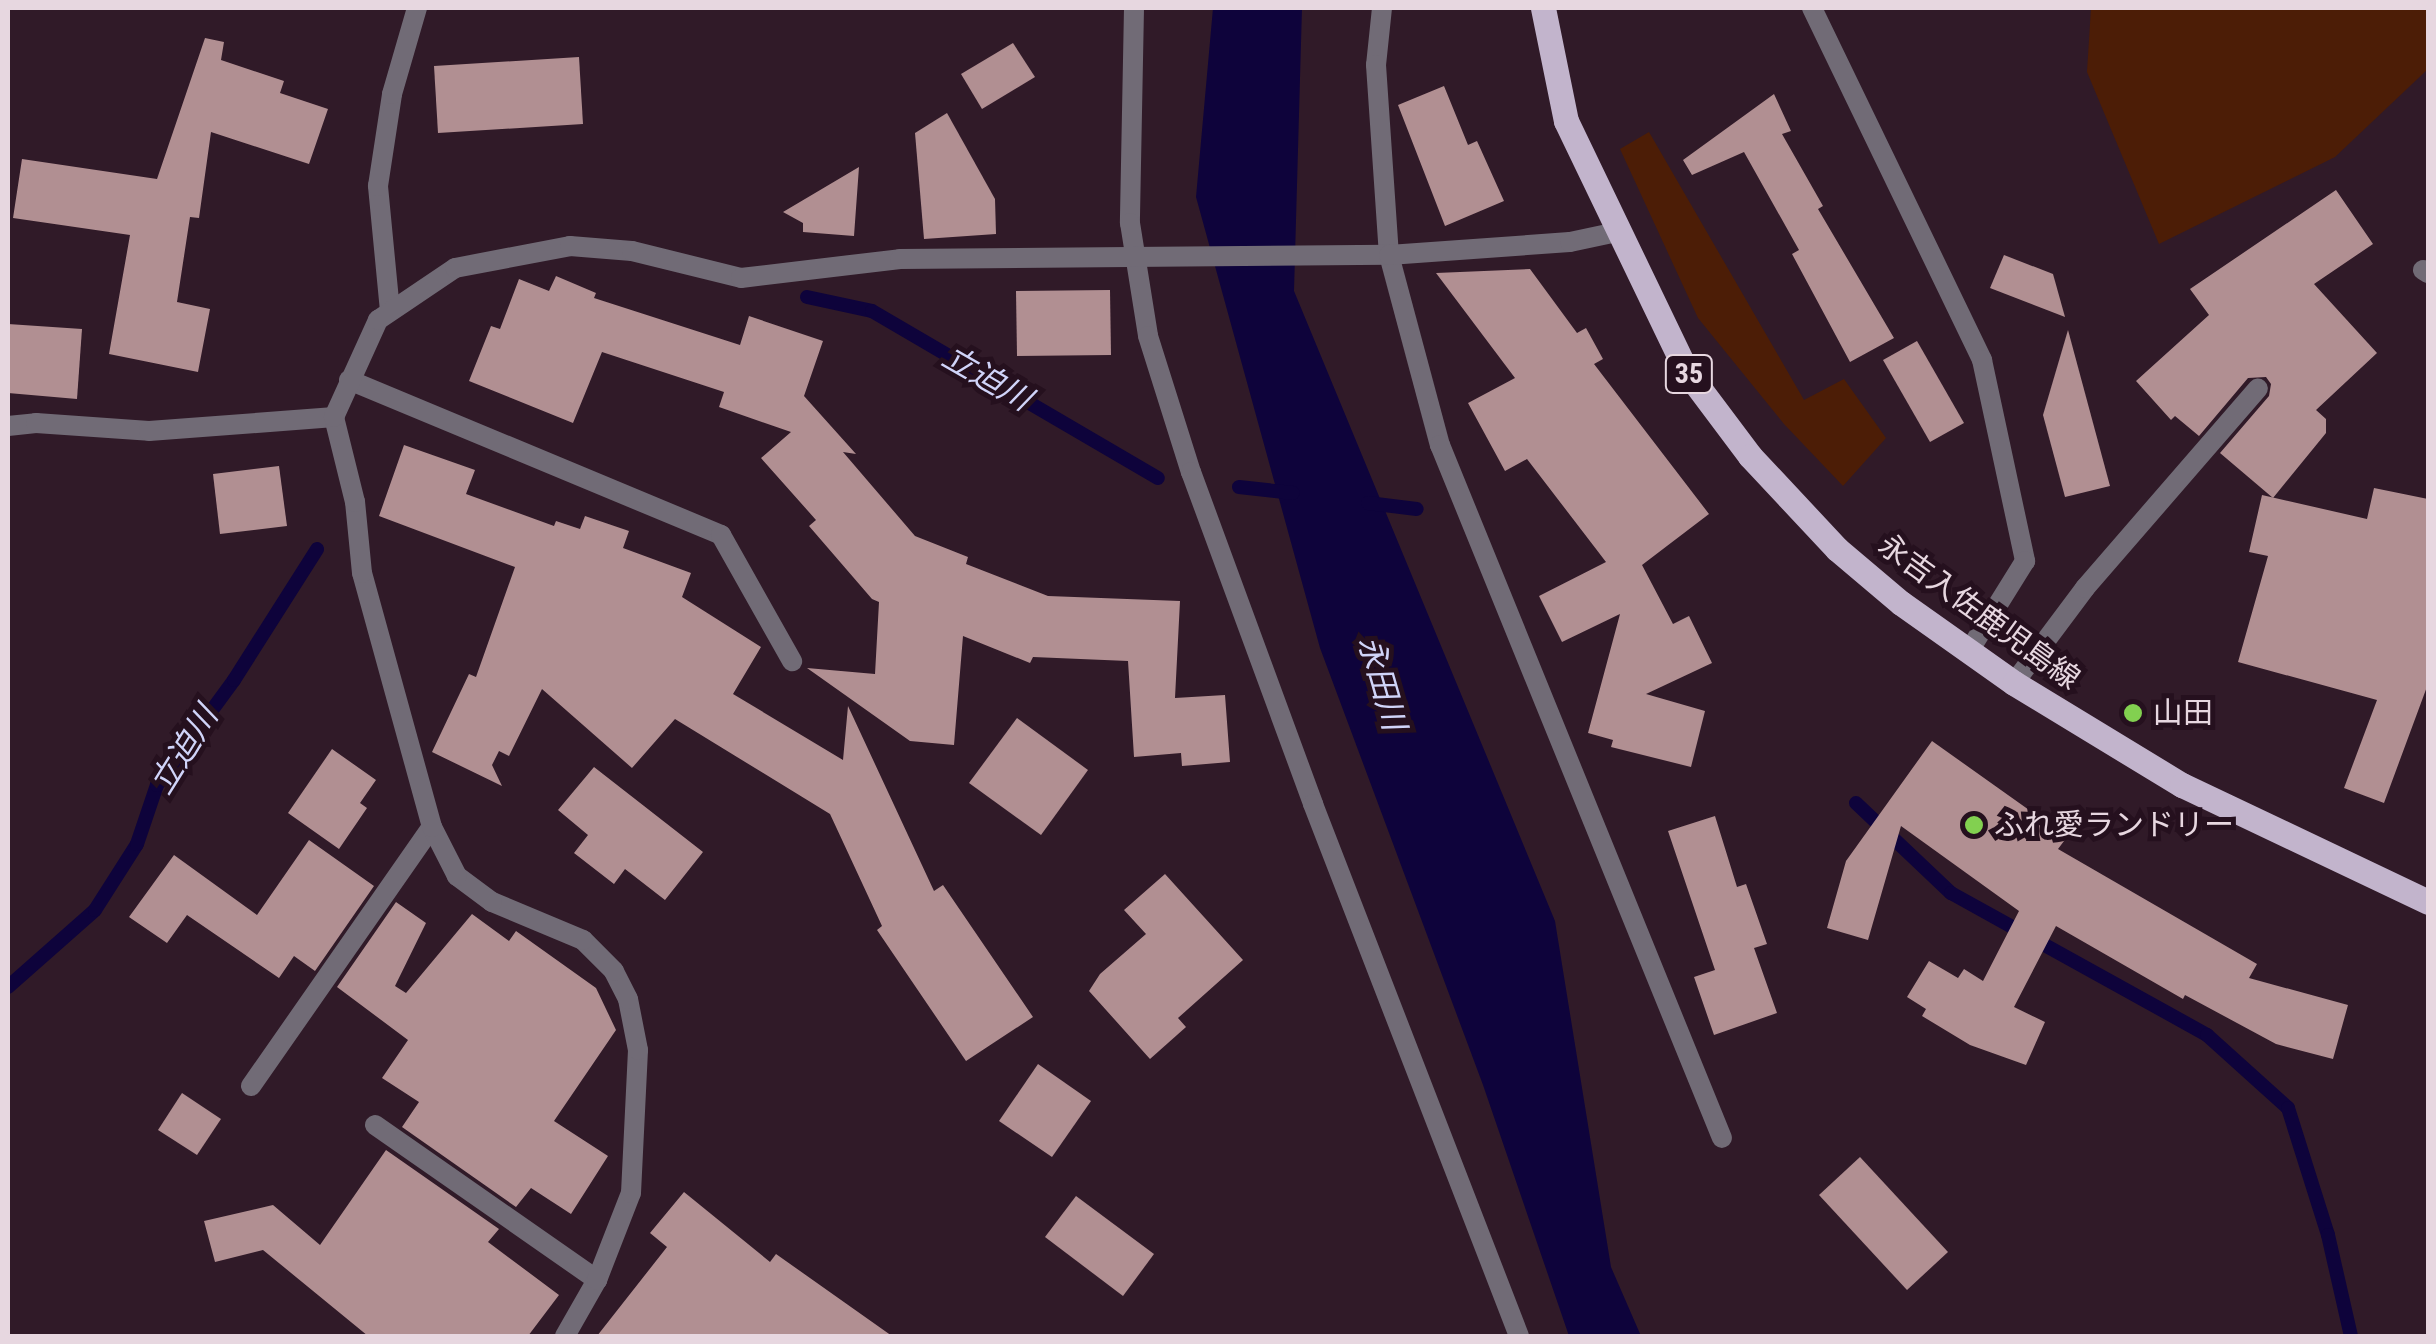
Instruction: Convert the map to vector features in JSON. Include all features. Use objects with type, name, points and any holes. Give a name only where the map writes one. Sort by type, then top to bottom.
[{"type":"main road","name":"永吉入佐鹿児島線","points":[[1544,8],[1566,121],[1687,372],[1750,456],[1837,548],[1901,603],[2014,683],[2182,785],[2428,902]]},
{"type":"street","points":[[390,312],[378,186],[392,94],[417,8]]},
{"type":"street","points":[[1134,8],[1130,223],[1148,336],[1191,472],[1518,1336]]},
{"type":"street","points":[[1382,8],[1376,65],[1389,255],[1440,445],[1722,1138]]},
{"type":"street","points":[[1812,8],[1982,360],[2026,561],[1969,650]]},
{"type":"street","points":[[565,1336],[596,1280],[631,1193],[638,1050],[628,999],[614,972],[583,940],[492,902],[457,876],[432,827],[362,573],[355,502],[334,417],[378,320],[455,268],[518,252],[570,246],[632,251],[742,278],[900,259],[1389,255],[1570,242],[1617,232]]},
{"type":"street","points":[[349,380],[721,535],[792,660]]},
{"type":"street","points":[[2014,683],[2085,588],[2258,388]]},
{"type":"street","points":[[8,426],[36,424],[149,432],[334,417]]},
{"type":"street","points":[[251,1086],[432,827]]},
{"type":"street","points":[[375,1125],[596,1280]]},
{"type":"shaded area","points":[[2091,8],[2428,8],[2428,69],[2335,157],[2159,244],[2087,72]]},
{"type":"shaded area","points":[[1649,132],[1804,400],[1844,379],[1886,438],[1843,486],[1784,424],[1698,318],[1620,149]]},
{"type":"water","name":"永田川","points":[[1213,8],[1302,8],[1294,291],[1555,921],[1611,1267],[1641,1336],[1569,1336],[1483,1085],[1320,648],[1196,197]]},
{"type":"building","points":[[205,38],[224,42],[221,60],[284,81],[280,93],[328,109],[309,164],[211,132],[199,218],[190,217],[177,302],[210,309],[198,372],[109,354],[130,235],[13,218],[22,159],[157,179]]},
{"type":"building","points":[[1013,43],[1035,77],[982,109],[961,74]]},
{"type":"building","points":[[579,57],[583,124],[438,133],[434,66]]},
{"type":"building","points":[[1444,86],[1468,145],[1477,141],[1504,201],[1445,226],[1398,105]]},
{"type":"building","points":[[1774,94],[1791,131],[1782,134],[1823,206],[1818,209],[1894,338],[1850,362],[1792,254],[1799,250],[1744,152],[1692,175],[1683,160]]},
{"type":"building","points":[[947,113],[995,199],[996,234],[924,239],[915,133]]},
{"type":"building","points":[[859,167],[854,236],[803,232],[803,223],[783,212]]},
{"type":"building","points":[[2336,190],[2373,244],[2314,284],[2377,353],[2316,410],[2326,419],[2326,433],[2273,498],[2220,453],[2269,396],[2271,384],[2266,377],[2248,378],[2199,436],[2175,416],[2171,420],[2136,381],[2209,315],[2190,289]]},
{"type":"building","points":[[2004,255],[2053,274],[2065,317],[1990,288]]},
{"type":"building","points":[[1530,269],[1577,333],[1586,328],[1603,359],[1594,364],[1709,514],[1642,565],[1673,624],[1689,616],[1712,663],[1646,694],[1705,711],[1691,767],[1611,747],[1613,740],[1588,733],[1620,614],[1562,642],[1539,596],[1606,562],[1527,459],[1505,471],[1468,403],[1515,378],[1436,273]]},
{"type":"building","points":[[556,276],[596,293],[594,298],[740,345],[749,316],[823,341],[804,396],[856,454],[843,452],[915,536],[968,557],[966,564],[1048,596],[1180,601],[1175,698],[1225,695],[1230,762],[1182,766],[1181,753],[1134,757],[1128,661],[1033,657],[1030,663],[963,636],[954,745],[910,741],[807,668],[875,674],[879,602],[872,599],[809,526],[816,520],[761,458],[791,432],[719,407],[724,392],[602,352],[573,423],[469,381],[491,326],[500,329],[519,279],[549,291]]},
{"type":"building","points":[[1110,290],[1111,355],[1017,356],[1016,291]]},
{"type":"building","points":[[8,324],[82,329],[77,399],[8,393]]},
{"type":"building","points":[[2068,330],[2110,486],[2065,497],[2043,415]]},
{"type":"building","points":[[1917,341],[1964,423],[1930,442],[1883,360]]},
{"type":"building","points":[[404,445],[475,470],[466,494],[554,526],[556,521],[580,529],[585,516],[629,531],[623,548],[691,573],[682,597],[761,647],[733,694],[843,760],[848,706],[934,891],[943,885],[1033,1017],[966,1061],[877,930],[882,926],[830,814],[675,719],[632,768],[542,689],[509,756],[499,751],[492,765],[502,786],[432,752],[469,674],[476,677],[515,567],[379,516]]},
{"type":"building","points":[[279,466],[287,526],[220,534],[213,474]]},
{"type":"building","points":[[2374,488],[2428,499],[2428,684],[2384,803],[2344,788],[2377,700],[2238,662],[2268,556],[2249,552],[2262,495],[2367,519]]},
{"type":"building","points":[[1017,718],[1088,770],[1041,835],[969,783]]},
{"type":"building","points":[[1932,741],[2067,837],[2058,849],[2257,964],[2249,978],[2348,1005],[2333,1059],[2276,1044],[2185,995],[2183,999],[2056,926],[2014,1007],[2045,1022],[2026,1065],[1970,1045],[1922,1016],[1926,1009],[1907,997],[1929,961],[1958,978],[1964,969],[1983,981],[2019,911],[1901,826],[1868,940],[1827,928],[1846,861]]},
{"type":"building","points":[[332,749],[376,780],[360,803],[367,808],[339,849],[288,813]]},
{"type":"building","points":[[594,767],[703,852],[665,900],[625,869],[614,884],[574,853],[588,835],[558,810]]},
{"type":"building","points":[[1715,816],[1737,887],[1746,884],[1767,944],[1754,948],[1777,1013],[1714,1035],[1694,977],[1715,970],[1668,831]]},
{"type":"building","points":[[309,840],[374,886],[315,971],[294,956],[279,978],[187,915],[167,943],[129,917],[174,855],[257,915]]},
{"type":"building","points":[[1165,874],[1243,960],[1178,1018],[1186,1027],[1150,1059],[1089,991],[1100,974],[1146,934],[1124,910]]},
{"type":"building","points":[[396,902],[426,923],[395,986],[406,993],[472,914],[509,941],[516,931],[596,988],[616,1030],[554,1121],[608,1156],[571,1214],[531,1188],[516,1207],[402,1127],[419,1102],[382,1078],[408,1040],[337,987]]},
{"type":"building","points":[[1038,1064],[1091,1101],[1052,1157],[999,1121]]},
{"type":"building","points":[[182,1093],[221,1119],[197,1155],[158,1130]]},
{"type":"building","points":[[386,1150],[499,1229],[488,1242],[559,1295],[528,1336],[368,1336],[263,1250],[215,1262],[204,1221],[273,1205],[320,1245]]},
{"type":"building","points":[[1860,1157],[1948,1252],[1907,1290],[1819,1195]]},
{"type":"building","points":[[684,1192],[770,1262],[776,1254],[892,1336],[597,1336],[667,1247],[650,1233]]},
{"type":"building","points":[[1076,1196],[1154,1254],[1123,1296],[1045,1237]]},
{"type":"waterway","name":"立迫川","points":[[807,297],[872,311],[1158,478]]},
{"type":"waterway","name":"立迫川","points":[[1239,487],[1293,493]]},
{"type":"waterway","points":[[1368,503],[1417,509]]},
{"type":"waterway","name":"立迫川","points":[[8,987],[95,910],[137,844],[157,785],[234,680],[317,549]]},
{"type":"waterway","points":[[1856,803],[1951,893],[2207,1035],[2288,1108],[2328,1235],[2351,1336]]},
{"type":"place","name":"山田","points":[[2133,713]]},
{"type":"place","name":"ふれ愛ランドリー","points":[[1974,825]]}]
